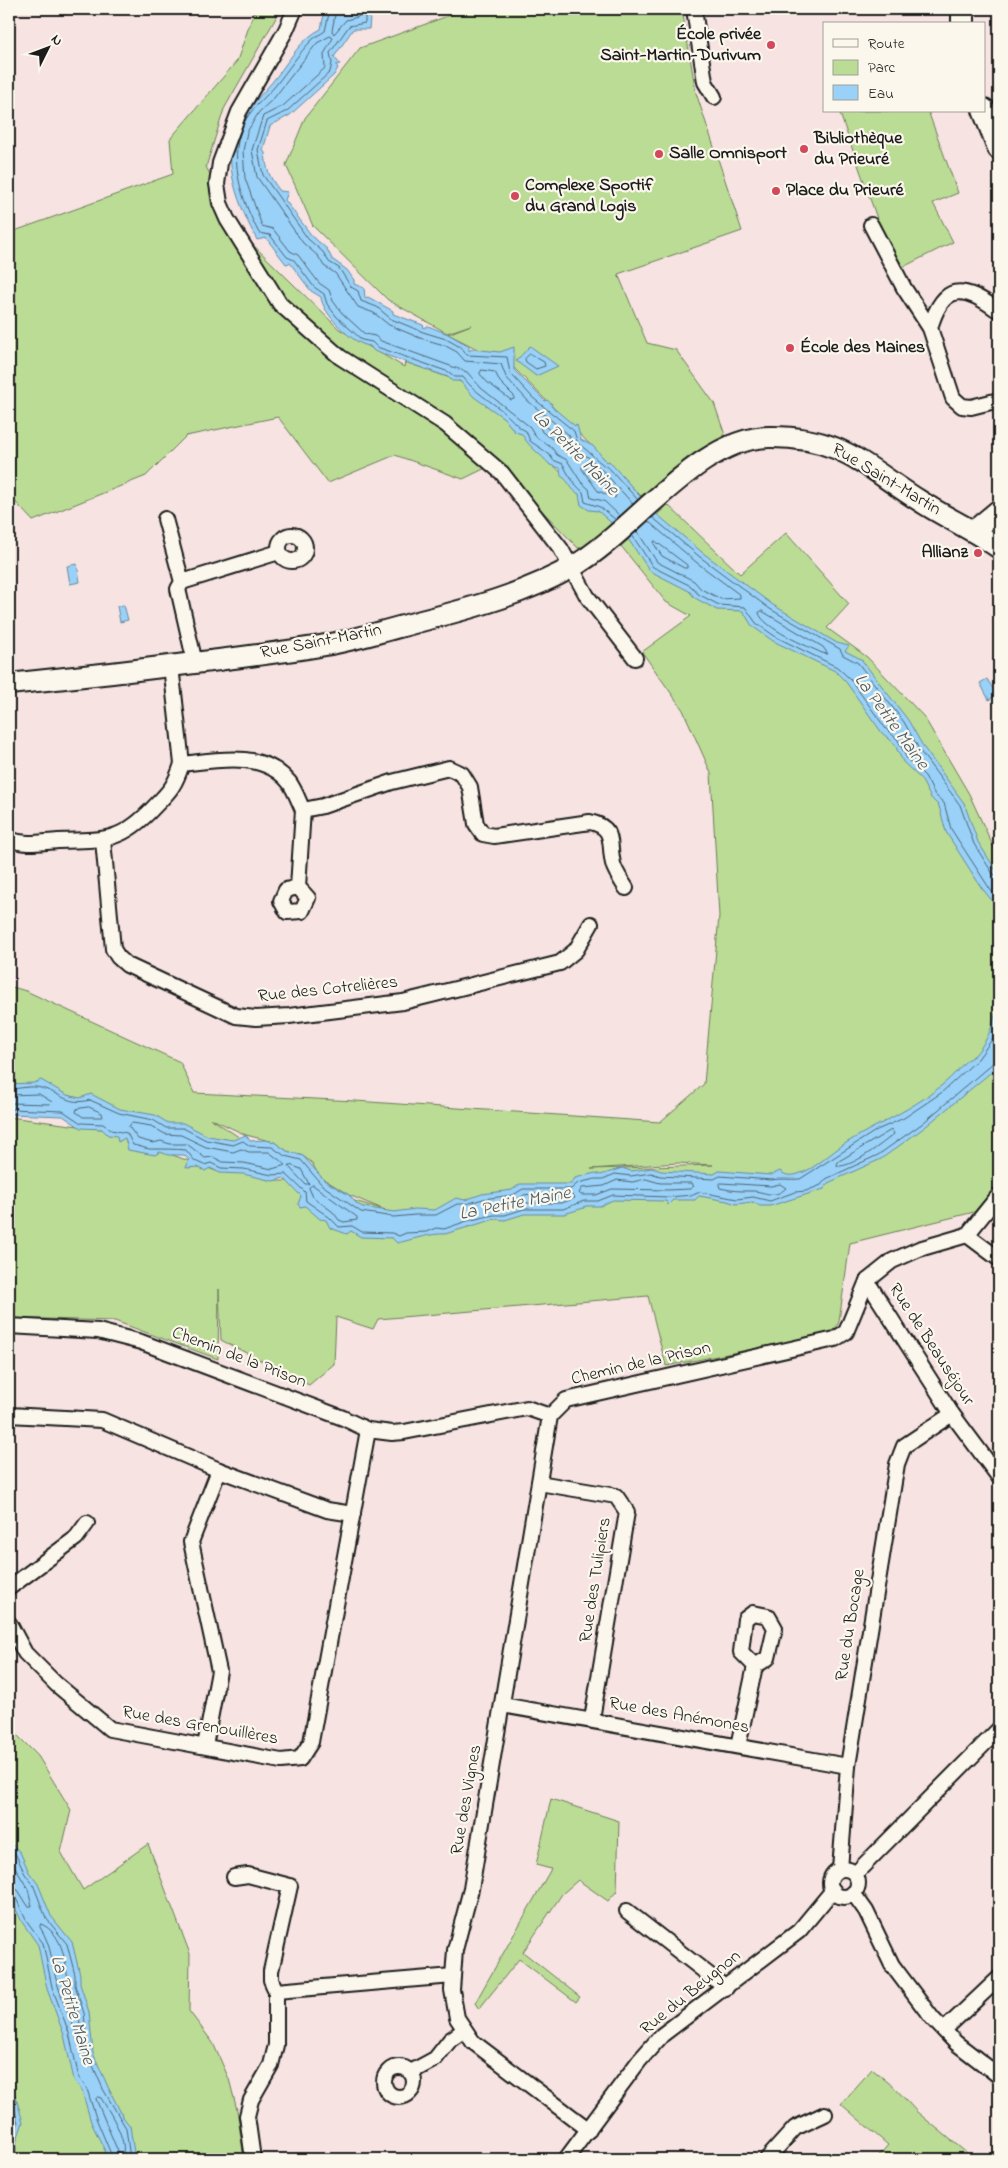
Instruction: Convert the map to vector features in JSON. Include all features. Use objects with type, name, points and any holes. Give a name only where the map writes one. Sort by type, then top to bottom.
[{"type":"main road","points":[[962,9],[963,22]]},
{"type":"main road","points":[[985,112],[999,148]]},
{"type":"main road","name":"Rue Saint-Martin","points":[[9,684],[301,649],[365,636],[470,608],[511,594],[572,568],[615,537],[704,460],[724,448],[766,437],[794,438],[825,443],[842,449],[921,502],[975,530],[999,548]]},
{"type":"main road","points":[[975,530],[999,510]]},
{"type":"street","points":[[295,9],[239,112],[220,163],[217,184],[223,211],[235,234],[280,304],[340,357],[446,424],[502,473],[523,498],[572,568],[587,596],[635,658]]},
{"type":"street","points":[[694,9],[705,82],[714,97]]},
{"type":"street","points":[[871,225],[904,288],[930,328],[953,398],[962,406],[971,408],[999,400]]},
{"type":"street","points":[[930,328],[944,298],[954,293],[967,291],[996,309],[999,308]]},
{"type":"street","points":[[165,519],[182,582]]},
{"type":"street","points":[[195,663],[178,589],[182,582],[279,552]]},
{"type":"street","points":[[9,839],[22,844],[102,840],[131,829],[175,786],[182,764],[171,666]]},
{"type":"street","points":[[182,764],[220,759],[248,759],[272,768],[289,782],[303,810],[298,888]]},
{"type":"street","points":[[303,810],[323,806],[392,782],[448,768],[462,774],[470,786],[476,824],[483,834],[494,836],[590,822],[602,824],[610,834],[614,867],[626,888]]},
{"type":"street","name":"Rue des Cotrelières","points":[[102,840],[114,949],[118,957],[127,965],[236,1016],[256,1018],[289,1016],[403,1002],[560,963],[576,950],[592,924]]},
{"type":"street","points":[[999,1195],[967,1235],[999,1259]]},
{"type":"street","name":"Chemin de la Prison","points":[[9,1326],[98,1332],[141,1342],[335,1414],[368,1430],[404,1432],[527,1408],[550,1416],[566,1400],[835,1339],[846,1332],[867,1281],[892,1261],[919,1249],[967,1235]]},
{"type":"street","name":"Rue de Beauséjour","points":[[867,1281],[952,1414],[999,1477]]},
{"type":"street","name":"Rue du Bocage","points":[[840,1869],[848,1766],[896,1464],[904,1446],[952,1414]]},
{"type":"street","points":[[9,1415],[102,1420],[219,1470],[327,1510],[352,1514]]},
{"type":"street","name":"Rue des Vignes","points":[[550,1416],[471,1889],[456,1950],[453,1976],[453,2005],[464,2030],[474,2042],[588,2130]]},
{"type":"street","name":"Rue des Grenouillères","points":[[9,1623],[25,1653],[56,1684],[110,1729],[281,1761],[300,1759],[311,1742],[368,1430]]},
{"type":"street","points":[[205,1746],[219,1672],[191,1542],[219,1470]]},
{"type":"street","name":"Rue des Tulipiers","points":[[540,1483],[616,1496],[627,1512],[592,1719]]},
{"type":"street","points":[[9,1588],[76,1538],[87,1523]]},
{"type":"street","points":[[738,1746],[755,1666]]},
{"type":"street","name":"Rue des Anémones","points":[[502,1705],[592,1719],[848,1766]]},
{"type":"street","points":[[854,1874],[999,1729]]},
{"type":"street","points":[[840,1869],[846,1869],[854,1874],[857,1886],[853,1893],[840,1896],[833,1890],[831,1878],[840,1869]]},
{"type":"street","points":[[234,1877],[248,1875],[290,1886],[271,1971],[271,1980],[276,1991],[276,2045],[271,2065],[251,2100],[247,2116],[252,2159]]},
{"type":"street","name":"Rue du Beugnon","points":[[566,2159],[639,2061],[662,2035],[799,1931],[833,1890]]},
{"type":"street","points":[[853,1893],[866,1911],[892,1965],[932,2018],[956,2043],[999,2076]]},
{"type":"street","points":[[627,1912],[726,1988]]},
{"type":"street","points":[[276,1991],[453,1976]]},
{"type":"street","points":[[944,2030],[999,1978]]},
{"type":"street","points":[[411,2072],[434,2059],[450,2040],[464,2030]]},
{"type":"street","points":[[766,2159],[795,2128],[825,2114]]},
{"type":"green space","points":[[255,9],[281,9],[224,109],[206,167],[244,236],[339,329],[404,367],[405,362],[464,383],[517,429],[614,525],[591,544],[578,548],[496,463],[463,479],[395,455],[328,483],[278,417],[186,436],[146,476],[33,521],[9,495],[9,233],[173,174],[170,139],[237,61]]},
{"type":"green space","name":"Complexe Sportif du Grand Logis","points":[[467,9],[682,9],[696,93],[742,231],[618,274],[647,343],[676,350],[714,403],[725,435],[641,496],[514,368],[448,334],[471,325],[447,333],[388,300],[313,226],[286,165],[305,118],[360,48]]},
{"type":"green space","points":[[839,112],[928,112],[958,193],[933,203],[953,242],[903,267],[879,224]]},
{"type":"green space","points":[[668,505],[740,574],[786,533],[849,604],[827,628],[867,657],[924,717],[969,794],[999,859],[999,1183],[974,1212],[850,1243],[839,1321],[834,1333],[666,1366],[648,1296],[378,1319],[373,1329],[336,1317],[334,1364],[309,1385],[221,1340],[219,1289],[218,1359],[115,1321],[9,1318],[9,1117],[102,1129],[216,1171],[96,1106],[9,1098],[9,986],[26,991],[180,1062],[194,1093],[355,1101],[660,1122],[704,1084],[719,916],[711,773],[683,710],[642,652],[691,616],[666,602],[621,546]],"holes":[[[210,1118],[246,1135],[274,1142],[287,1151],[303,1156],[312,1163],[319,1176],[349,1195],[385,1210],[288,1181],[277,1181],[260,1151]],[[678,1163],[713,1165],[591,1169]]]},
{"type":"green space","points":[[9,1727],[38,1756],[71,1810],[61,1852],[83,1890],[148,1844],[190,1954],[189,2011],[213,2043],[229,2079],[237,2110],[244,2159],[9,2159]]},
{"type":"green space","points":[[551,1799],[619,1821],[617,1891],[608,1901],[578,1880],[562,1894],[523,1952],[580,1997],[576,2002],[519,1959],[479,2009],[475,2003],[551,1869],[536,1865]]},
{"type":"green space","points":[[872,2069],[895,2088],[917,2112],[974,2159],[876,2159],[888,2145],[841,2104]]},
{"type":"water","name":"La Petite Maine","points":[[325,9],[375,9],[370,18],[369,29],[353,29],[334,57],[340,64],[336,65],[338,68],[334,75],[290,115],[270,126],[263,150],[273,181],[280,191],[288,192],[285,200],[312,236],[327,249],[332,259],[347,270],[354,280],[354,284],[364,288],[365,298],[368,297],[393,311],[393,314],[423,325],[424,328],[428,326],[448,334],[469,346],[469,351],[472,349],[500,352],[514,347],[514,370],[545,401],[547,400],[552,404],[551,406],[575,426],[577,425],[581,440],[593,446],[607,462],[609,461],[653,511],[703,553],[773,605],[837,643],[849,646],[845,651],[861,659],[908,720],[924,748],[964,803],[978,842],[999,875],[999,924],[994,903],[981,887],[946,832],[939,806],[931,798],[921,779],[903,762],[894,743],[882,733],[846,682],[835,671],[773,641],[752,626],[743,611],[717,610],[695,598],[689,591],[650,571],[626,536],[598,511],[589,510],[581,505],[579,494],[561,476],[560,468],[550,465],[528,443],[522,434],[515,432],[504,418],[474,397],[460,381],[452,381],[448,377],[374,351],[370,346],[355,340],[332,319],[321,297],[311,291],[290,263],[286,264],[266,238],[257,240],[244,214],[234,185],[231,170],[232,141],[237,127],[251,107],[302,43],[321,29]]},
{"type":"water","points":[[530,346],[558,366],[536,376],[516,361]]},
{"type":"water","points":[[77,564],[80,582],[70,584],[67,566]]},
{"type":"water","points":[[124,605],[128,620],[120,622],[117,606]]},
{"type":"water","points":[[987,679],[997,695],[989,700],[980,683]]},
{"type":"water","name":"La Petite Maine","points":[[999,996],[999,1062],[995,1069],[925,1127],[881,1159],[828,1183],[824,1189],[770,1206],[760,1206],[753,1202],[736,1204],[699,1196],[695,1200],[673,1200],[668,1205],[666,1201],[613,1200],[600,1206],[585,1206],[584,1208],[564,1214],[524,1214],[505,1220],[495,1219],[445,1234],[397,1243],[392,1238],[361,1237],[351,1231],[347,1234],[330,1228],[326,1220],[320,1219],[305,1206],[300,1207],[298,1204],[301,1196],[284,1178],[273,1181],[243,1174],[220,1173],[210,1168],[205,1171],[198,1167],[186,1168],[189,1160],[184,1155],[168,1155],[160,1152],[155,1155],[128,1150],[125,1138],[118,1142],[117,1136],[108,1135],[102,1129],[81,1128],[63,1116],[9,1114],[9,1084],[34,1083],[41,1080],[67,1095],[80,1098],[91,1094],[120,1109],[155,1115],[168,1123],[183,1123],[208,1136],[233,1140],[246,1135],[250,1141],[265,1140],[274,1142],[287,1151],[303,1156],[325,1181],[349,1195],[357,1204],[363,1207],[394,1212],[415,1209],[435,1210],[456,1198],[465,1200],[482,1194],[512,1190],[520,1184],[571,1184],[575,1178],[595,1173],[601,1175],[622,1168],[631,1171],[652,1168],[661,1171],[714,1174],[719,1171],[771,1175],[780,1171],[786,1175],[793,1175],[805,1172],[846,1143],[923,1099],[951,1077],[966,1061],[975,1055],[985,1041],[994,1020]]},
{"type":"water","name":"La Petite Maine","points":[[9,1842],[20,1852],[29,1872],[38,1884],[51,1916],[72,1942],[80,1975],[80,1984],[89,2012],[93,2053],[123,2117],[130,2126],[135,2159],[109,2159],[91,2122],[82,2091],[74,2080],[64,2035],[47,1989],[38,1945],[22,1922],[9,1895]]},
{"type":"water","points":[[9,2074],[23,2122],[16,2143],[16,2154],[12,2159],[9,2159]]},
{"type":"place","name":"École privée Saint-Martin-Durivum","points":[[771,45]]},
{"type":"place","name":"Bibliothèque du Prieuré","points":[[804,149]]},
{"type":"place","name":"Salle Omnisport","points":[[659,154]]},
{"type":"place","name":"Place du Prieuré","points":[[776,191]]},
{"type":"place","name":"Complexe Sportif du Grand Logis","points":[[515,196]]},
{"type":"place","name":"École des Maines","points":[[790,348]]},
{"type":"place","name":"Allianz","points":[[978,553]]}]
